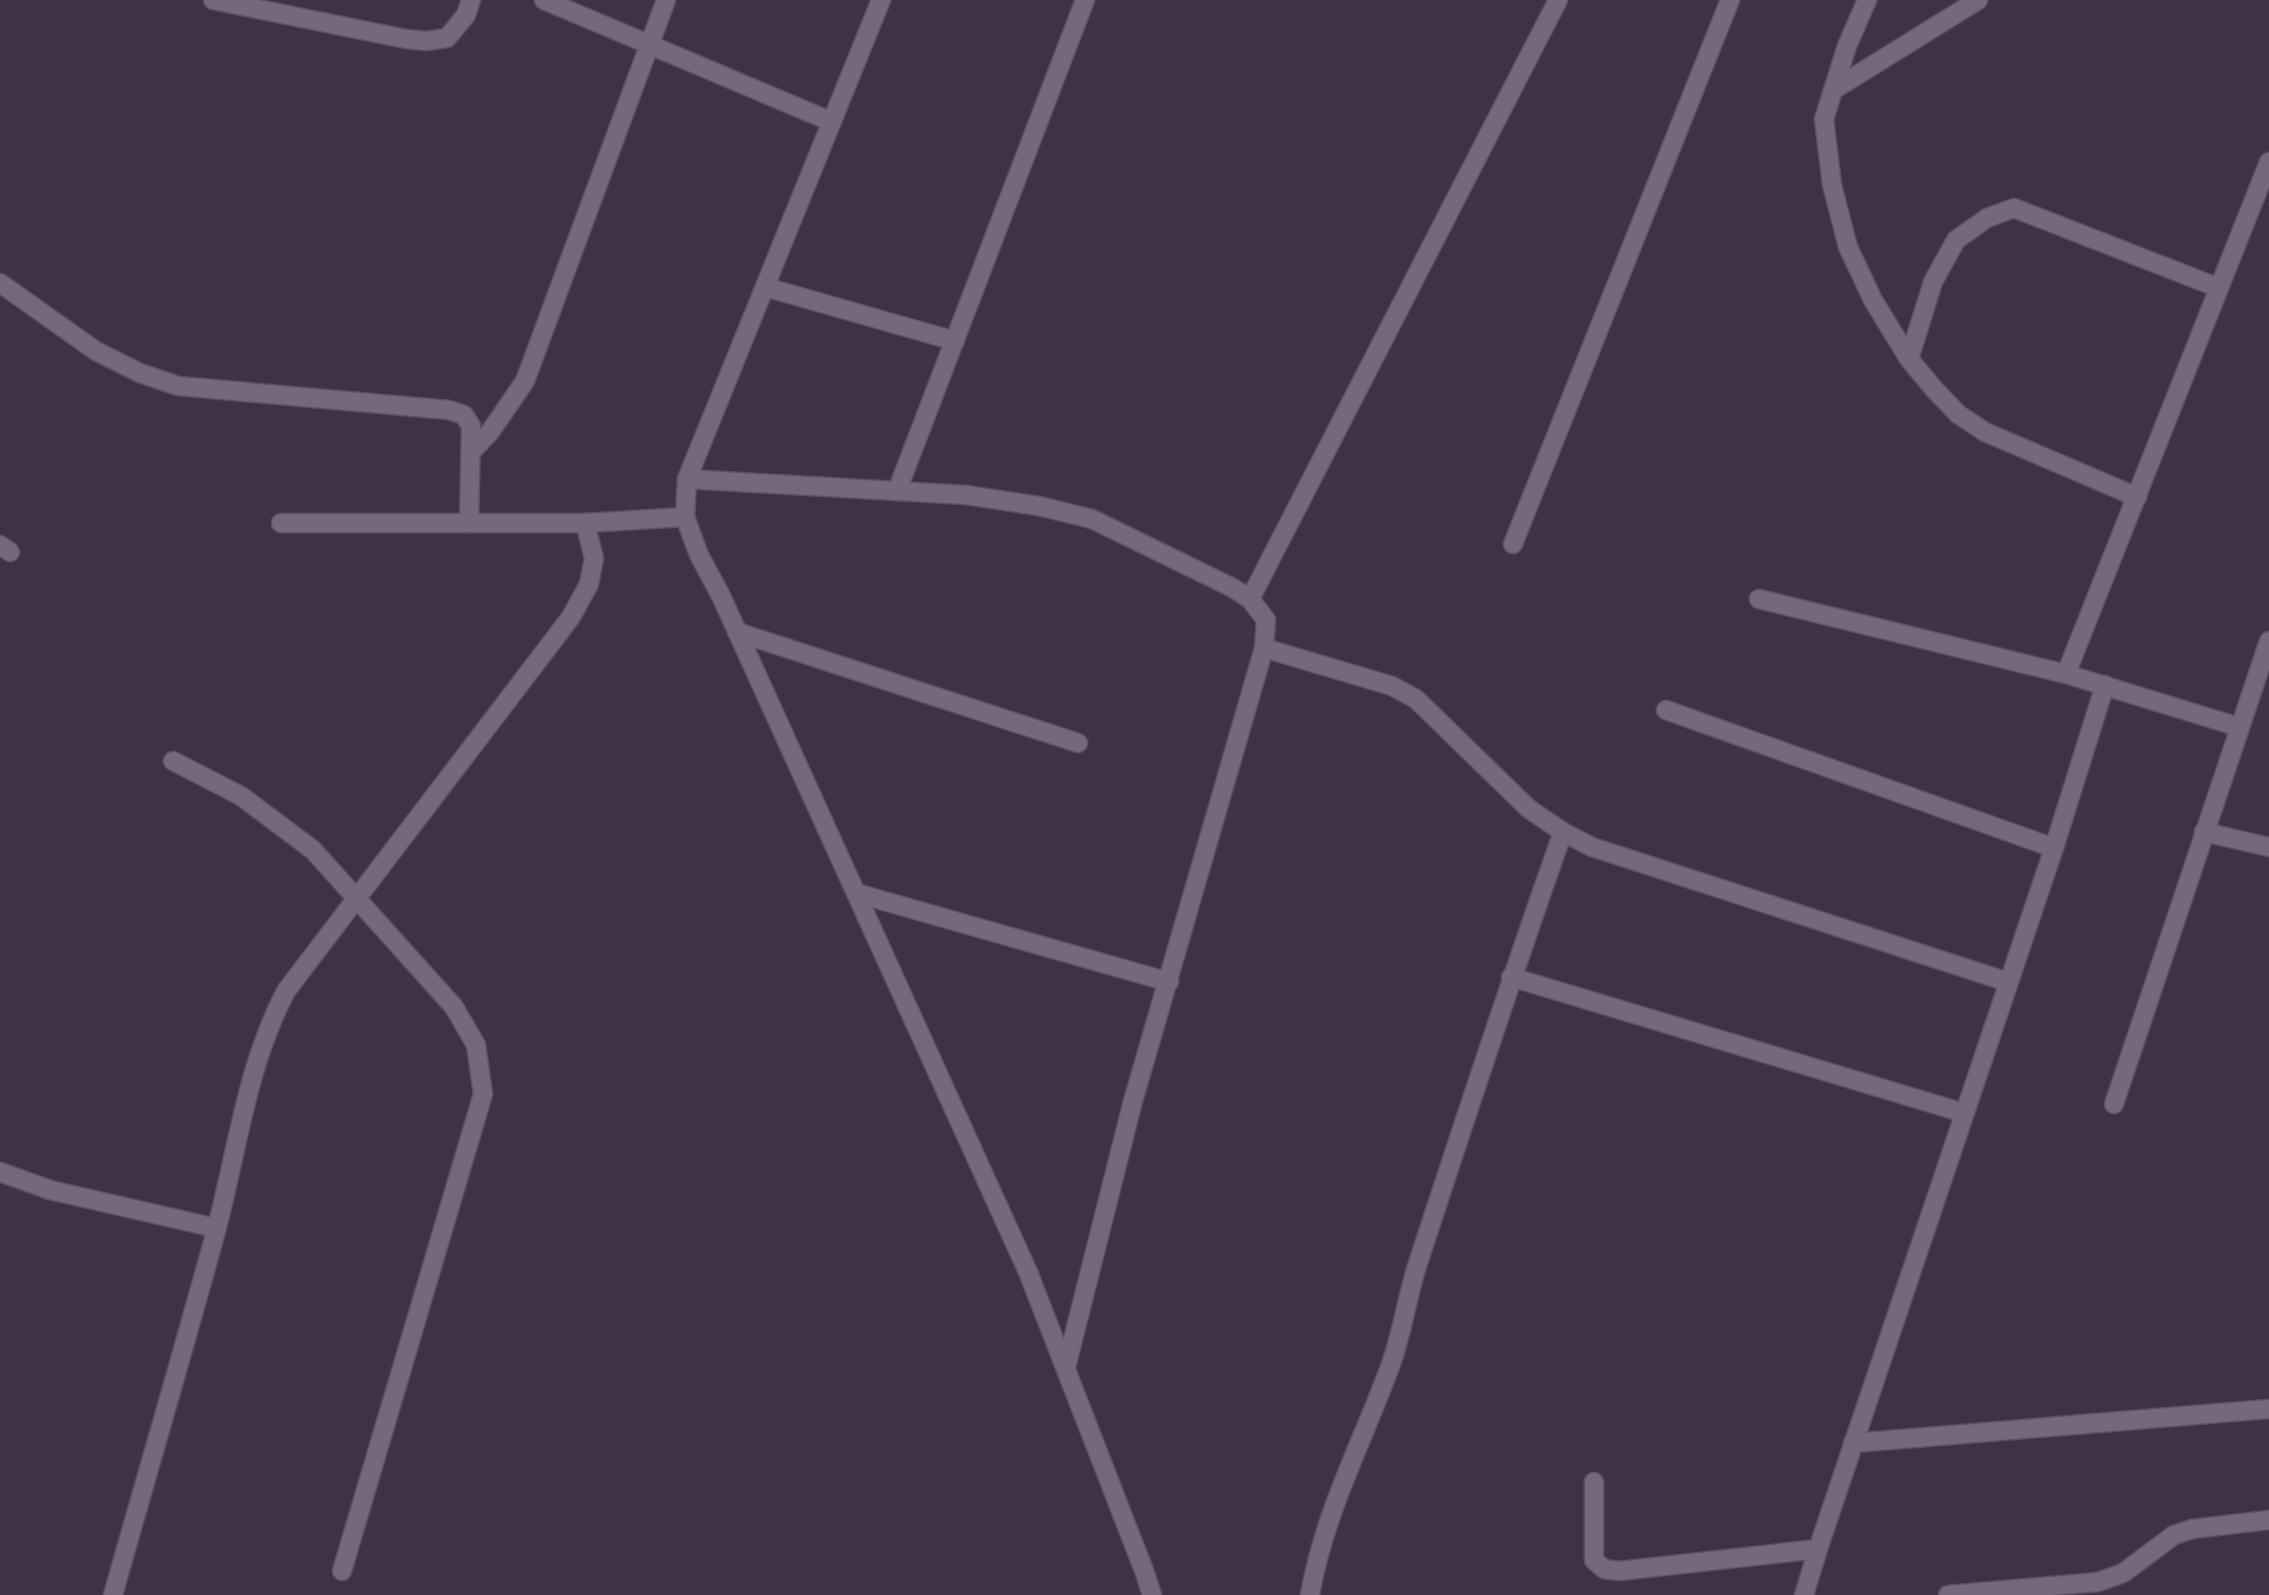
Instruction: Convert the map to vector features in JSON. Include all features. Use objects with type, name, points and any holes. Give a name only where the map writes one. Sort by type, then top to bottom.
[{"type":"street","points":[[213,0],[406,39],[426,41],[447,38],[466,15],[471,0]]},
{"type":"street","points":[[544,0],[831,122]]},
{"type":"street","points":[[471,452],[490,432],[525,381],[666,0]]},
{"type":"street","points":[[881,0],[687,479],[685,517],[699,555],[737,632],[1028,1272],[1152,1595]]},
{"type":"street","points":[[897,491],[1085,0]]},
{"type":"street","points":[[1250,599],[1558,0]]},
{"type":"street","points":[[1513,544],[1730,0]]},
{"type":"street","points":[[1867,0],[1847,46],[1824,119],[1832,185],[1848,247],[1873,300],[1909,359],[1958,414],[1985,432],[2137,497]]},
{"type":"street","points":[[1833,90],[1978,0]]},
{"type":"street","points":[[2067,674],[2269,162]]},
{"type":"street","points":[[1909,359],[1933,282],[1956,240],[1987,218],[2014,208],[2219,288]]},
{"type":"street","points":[[0,283],[96,351],[140,373],[178,386],[449,410],[464,415],[471,426],[469,523]]},
{"type":"street","points":[[765,287],[955,341]]},
{"type":"street","points":[[687,479],[966,495],[1039,506],[1092,519],[1233,588],[1250,599],[1266,620],[1264,648],[1133,1101],[1065,1367]]},
{"type":"street","points":[[281,523],[585,523],[685,517]]},
{"type":"street","points":[[113,1595],[216,1228],[253,1070],[270,1022],[286,991],[571,617],[590,584],[594,558],[585,523]]},
{"type":"street","points":[[1759,599],[2067,674],[2239,727]]},
{"type":"street","points":[[737,632],[1078,743]]},
{"type":"street","points":[[2114,1104],[2269,641]]},
{"type":"street","points":[[1264,648],[1392,686],[1416,699],[1529,809],[1563,832],[1592,847],[2008,982]]},
{"type":"street","points":[[1804,1595],[2054,848],[2105,685]]},
{"type":"street","points":[[1666,710],[2054,848]]},
{"type":"street","points":[[172,761],[241,796],[313,850],[454,1007],[476,1045],[483,1095],[342,1571]]},
{"type":"street","points":[[1310,1595],[1315,1567],[1333,1508],[1391,1363],[1413,1278],[1511,977],[1563,832]]},
{"type":"street","points":[[2204,832],[2269,847]]},
{"type":"street","points":[[856,893],[1169,982]]},
{"type":"street","points":[[1511,977],[1964,1113]]},
{"type":"street","points":[[0,1172],[50,1190],[216,1228]]},
{"type":"street","points":[[1853,1443],[2269,1409]]},
{"type":"street","points":[[1594,1482],[1594,1560],[1604,1569],[1619,1572],[1818,1549]]},
{"type":"street","points":[[1948,1595],[2098,1582],[2123,1574],[2174,1535],[2192,1529],[2269,1520]]}]
